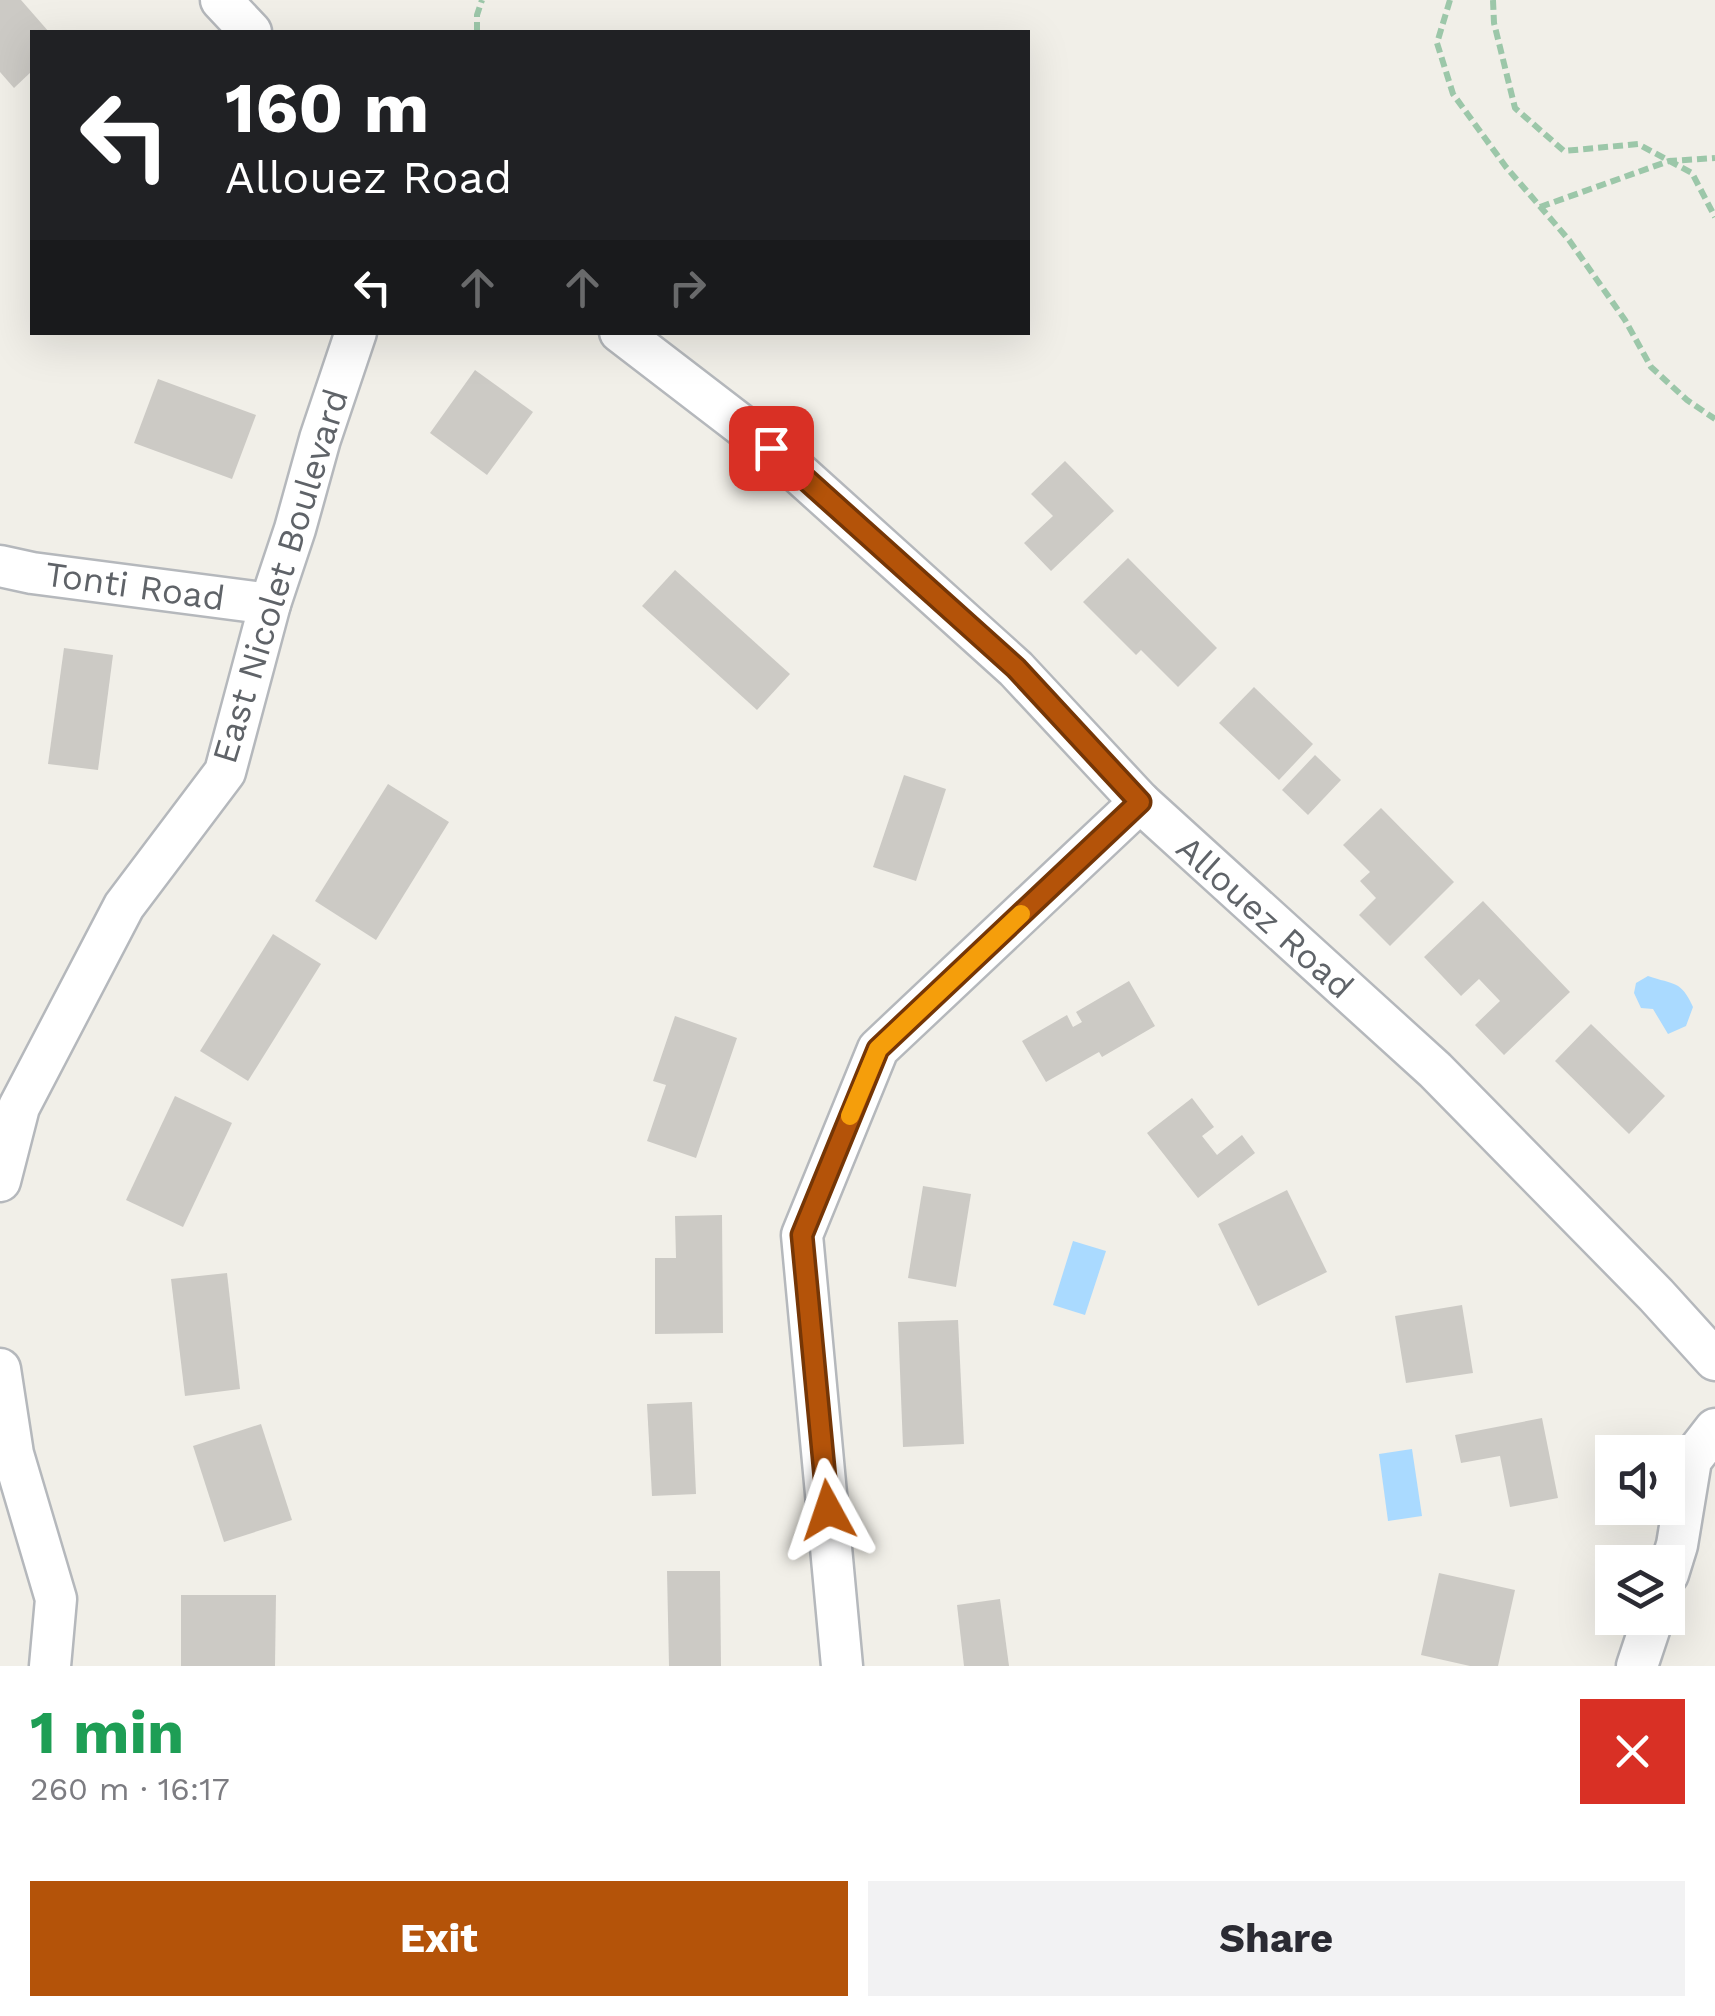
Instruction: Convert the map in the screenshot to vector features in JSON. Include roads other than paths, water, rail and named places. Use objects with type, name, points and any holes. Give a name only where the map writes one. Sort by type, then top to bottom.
[{"type":"street","points":[[221,0],[248,30]]},
{"type":"street","name":"East Nicolet Boulevard","points":[[0,1182],[20,1108],[124,906],[224,772],[270,604],[355,335]]},
{"type":"street","name":"Allouez Road","points":[[624,335],[771,448],[1002,656],[1140,802],[1434,1070],[1715,1360]]},
{"type":"street","name":"Tonti Road","points":[[0,566],[270,604]]},
{"type":"street","points":[[842,1666],[802,1235],[878,1049],[1140,802]]},
{"type":"street","points":[[0,1369],[13,1454],[56,1599],[50,1666]]},
{"type":"street","points":[[1677,1545],[1691,1460],[1715,1429]]},
{"type":"street","points":[[1637,1666],[1647,1635]]},
{"type":"water","points":[[1648,976],[1685,992],[1693,1007],[1686,1026],[1668,1034],[1653,1009],[1641,1008],[1634,993],[1636,983]]},
{"type":"water","points":[[1073,1241],[1106,1251],[1085,1315],[1053,1305]]},
{"type":"water","points":[[1412,1449],[1422,1516],[1388,1521],[1379,1454]]}]
